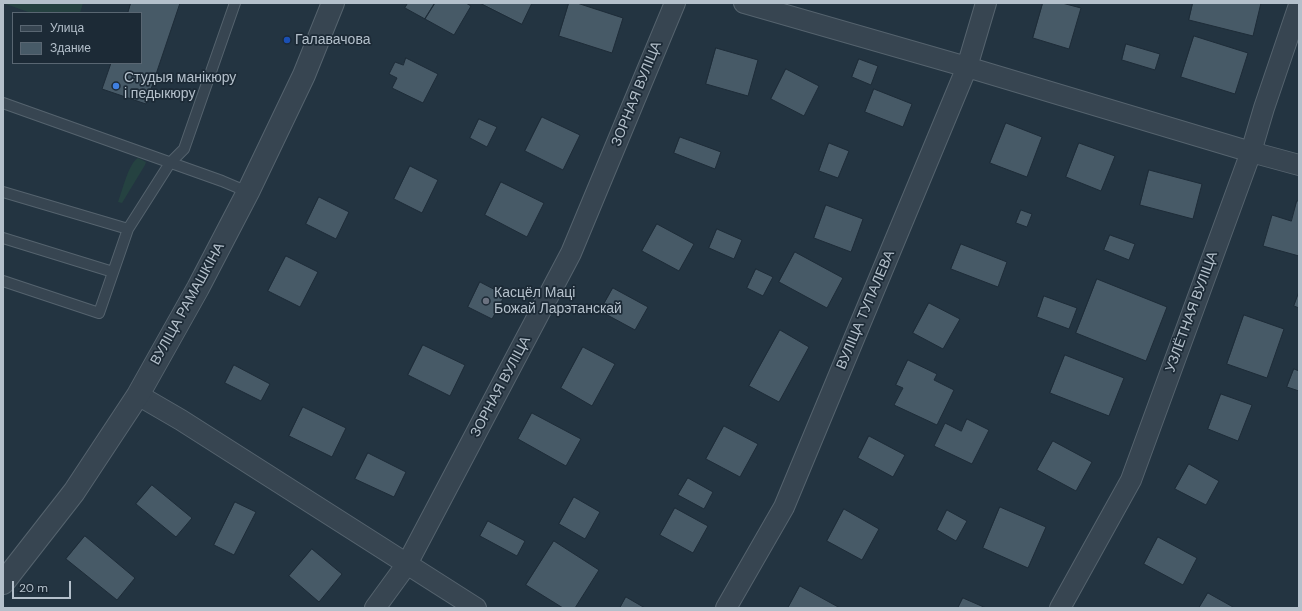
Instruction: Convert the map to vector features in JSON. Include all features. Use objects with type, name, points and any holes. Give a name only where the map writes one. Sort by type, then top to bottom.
[{"type":"street","name":"ВУЛІЦА РАМАШКІНА","points":[[3,583],[74,492],[138,395],[198,288],[248,192],[304,75],[333,3]]},
{"type":"street","name":"ЗОРНАЯ ВУЛІЦА","points":[[375,608],[407,564],[572,253],[675,3]]},
{"type":"street","points":[[744,3],[1299,165]]},
{"type":"street","name":"ВУЛІЦА ТУПАЛЕВА","points":[[726,608],[784,506],[967,67],[986,3]]},
{"type":"street","name":"УЗЛЁТНАЯ ВУЛІЦА","points":[[1060,608],[1131,480],[1251,152],[1264,108],[1299,5]]},
{"type":"street","points":[[138,395],[181,420],[476,608]]},
{"type":"lane","points":[[3,281],[99,313],[128,229],[170,162],[184,149],[235,3]]},
{"type":"lane","points":[[3,103],[170,162],[248,192]]},
{"type":"lane","points":[[3,192],[128,229]]},
{"type":"lane","points":[[3,238],[113,272]]},
{"type":"green space","points":[[3,3],[83,3],[80,12],[28,12]]},
{"type":"green space","points":[[138,158],[146,162],[145,165],[122,203],[118,202],[129,171]]},
{"type":"building","points":[[131,3],[180,3],[146,104],[102,89],[111,64],[142,64],[142,12],[128,12]]},
{"type":"building","points":[[408,3],[435,3],[425,19],[405,8]]},
{"type":"building","points":[[435,3],[466,3],[471,6],[454,35],[425,19]]},
{"type":"building","points":[[480,3],[532,3],[522,24]]},
{"type":"building","points":[[569,3],[577,3],[623,18],[612,53],[559,36]]},
{"type":"building","points":[[1043,3],[1062,3],[1081,8],[1069,49],[1033,38]]},
{"type":"building","points":[[1193,3],[1261,3],[1253,36],[1189,20]]},
{"type":"building","points":[[1194,36],[1248,53],[1235,94],[1181,77]]},
{"type":"building","points":[[1126,44],[1160,54],[1155,70],[1122,60]]},
{"type":"building","points":[[716,48],[758,60],[748,96],[706,84]]},
{"type":"building","points":[[406,58],[438,74],[423,103],[392,88],[397,78],[389,74],[395,62],[403,65]]},
{"type":"building","points":[[859,59],[878,66],[871,85],[852,77]]},
{"type":"building","points":[[786,69],[819,86],[804,116],[771,99]]},
{"type":"building","points":[[874,89],[912,104],[903,127],[865,112]]},
{"type":"building","points":[[542,117],[580,135],[563,170],[525,151]]},
{"type":"building","points":[[479,119],[497,127],[487,147],[470,138]]},
{"type":"building","points":[[1006,123],[1042,137],[1027,177],[990,163]]},
{"type":"building","points":[[680,137],[721,152],[715,169],[674,153]]},
{"type":"building","points":[[829,143],[849,151],[838,178],[819,171]]},
{"type":"building","points":[[1079,143],[1115,156],[1101,191],[1066,177]]},
{"type":"building","points":[[410,166],[438,180],[422,213],[394,199]]},
{"type":"building","points":[[1149,170],[1202,184],[1193,219],[1140,205]]},
{"type":"building","points":[[501,182],[544,203],[527,237],[485,215]]},
{"type":"building","points":[[319,197],[349,212],[336,239],[306,224]]},
{"type":"building","points":[[1297,201],[1299,201],[1299,256],[1263,246],[1272,215],[1291,221]]},
{"type":"building","points":[[826,205],[863,219],[851,252],[814,238]]},
{"type":"building","points":[[1021,210],[1032,214],[1027,227],[1016,223]]},
{"type":"building","points":[[657,224],[694,244],[679,271],[642,251]]},
{"type":"building","points":[[717,229],[742,240],[734,259],[709,248]]},
{"type":"building","points":[[1110,235],[1135,244],[1129,260],[1104,250]]},
{"type":"building","points":[[961,244],[1007,262],[998,287],[951,269]]},
{"type":"building","points":[[795,252],[843,278],[827,308],[779,282]]},
{"type":"building","points":[[286,256],[318,272],[300,307],[268,291]]},
{"type":"building","points":[[756,269],[773,277],[763,296],[747,288]]},
{"type":"building","points":[[1097,279],[1167,307],[1146,361],[1076,333]]},
{"type":"building","name":"Касцёл Маці Божай Ларэтанскай","points":[[480,282],[505,295],[492,319],[468,307]]},
{"type":"building","points":[[613,288],[648,307],[635,330],[600,311]]},
{"type":"building","points":[[1299,292],[1299,308],[1294,306]]},
{"type":"building","points":[[1044,296],[1077,308],[1069,329],[1037,317]]},
{"type":"building","points":[[929,303],[960,319],[943,349],[913,333]]},
{"type":"building","points":[[1244,315],[1284,329],[1267,378],[1227,364]]},
{"type":"building","points":[[780,330],[809,347],[779,402],[749,386]]},
{"type":"building","points":[[423,345],[465,365],[450,396],[408,375]]},
{"type":"building","points":[[583,347],[615,364],[592,406],[561,388]]},
{"type":"building","points":[[1065,355],[1124,378],[1109,416],[1050,393]]},
{"type":"building","points":[[908,360],[937,374],[934,380],[954,390],[937,425],[894,405],[903,388],[896,385]]},
{"type":"building","points":[[234,365],[270,384],[261,401],[225,383]]},
{"type":"building","points":[[1294,369],[1299,371],[1299,391],[1287,387]]},
{"type":"building","points":[[1221,394],[1252,405],[1238,441],[1208,429]]},
{"type":"building","points":[[303,407],[346,428],[332,457],[289,436]]},
{"type":"building","points":[[532,413],[581,439],[566,466],[518,439]]},
{"type":"building","points":[[967,419],[989,430],[972,464],[934,446],[945,423],[961,431]]},
{"type":"building","points":[[724,426],[758,444],[740,477],[706,459]]},
{"type":"building","points":[[869,436],[905,455],[893,477],[858,458]]},
{"type":"building","points":[[1053,441],[1092,462],[1076,491],[1037,470]]},
{"type":"building","points":[[368,453],[406,472],[394,497],[355,479]]},
{"type":"building","points":[[1189,464],[1219,481],[1206,505],[1175,489]]},
{"type":"building","points":[[688,478],[713,492],[704,509],[678,495]]},
{"type":"building","points":[[152,485],[192,518],[176,537],[136,504]]},
{"type":"building","points":[[574,497],[600,512],[585,539],[559,524]]},
{"type":"building","points":[[235,502],[256,512],[234,555],[214,545]]},
{"type":"building","points":[[1000,507],[1046,527],[1028,568],[983,548]]},
{"type":"building","points":[[675,508],[708,526],[693,553],[660,535]]},
{"type":"building","points":[[844,509],[879,529],[862,560],[827,541]]},
{"type":"building","points":[[947,510],[967,521],[956,541],[937,530]]},
{"type":"building","points":[[488,521],[525,541],[517,556],[480,536]]},
{"type":"building","points":[[85,536],[135,578],[117,600],[66,559]]},
{"type":"building","points":[[1158,537],[1197,558],[1183,585],[1144,564]]},
{"type":"building","points":[[554,541],[599,570],[575,608],[563,608],[526,585]]},
{"type":"building","points":[[312,549],[342,574],[319,602],[289,576]]},
{"type":"building","points":[[800,586],[840,608],[788,608]]},
{"type":"building","points":[[1208,593],[1233,607],[1233,608],[1199,608]]},
{"type":"building","points":[[626,597],[645,608],[620,608]]},
{"type":"building","points":[[963,598],[986,608],[958,608]]},
{"type":"place","name":"Галавачова","points":[[287,40]]},
{"type":"place","name":"Студыя манікюру і педыкюру","points":[[116,86]]},
{"type":"place","name":"Касцёл Маці Божай Ларэтанскай","points":[[486,301]]}]
